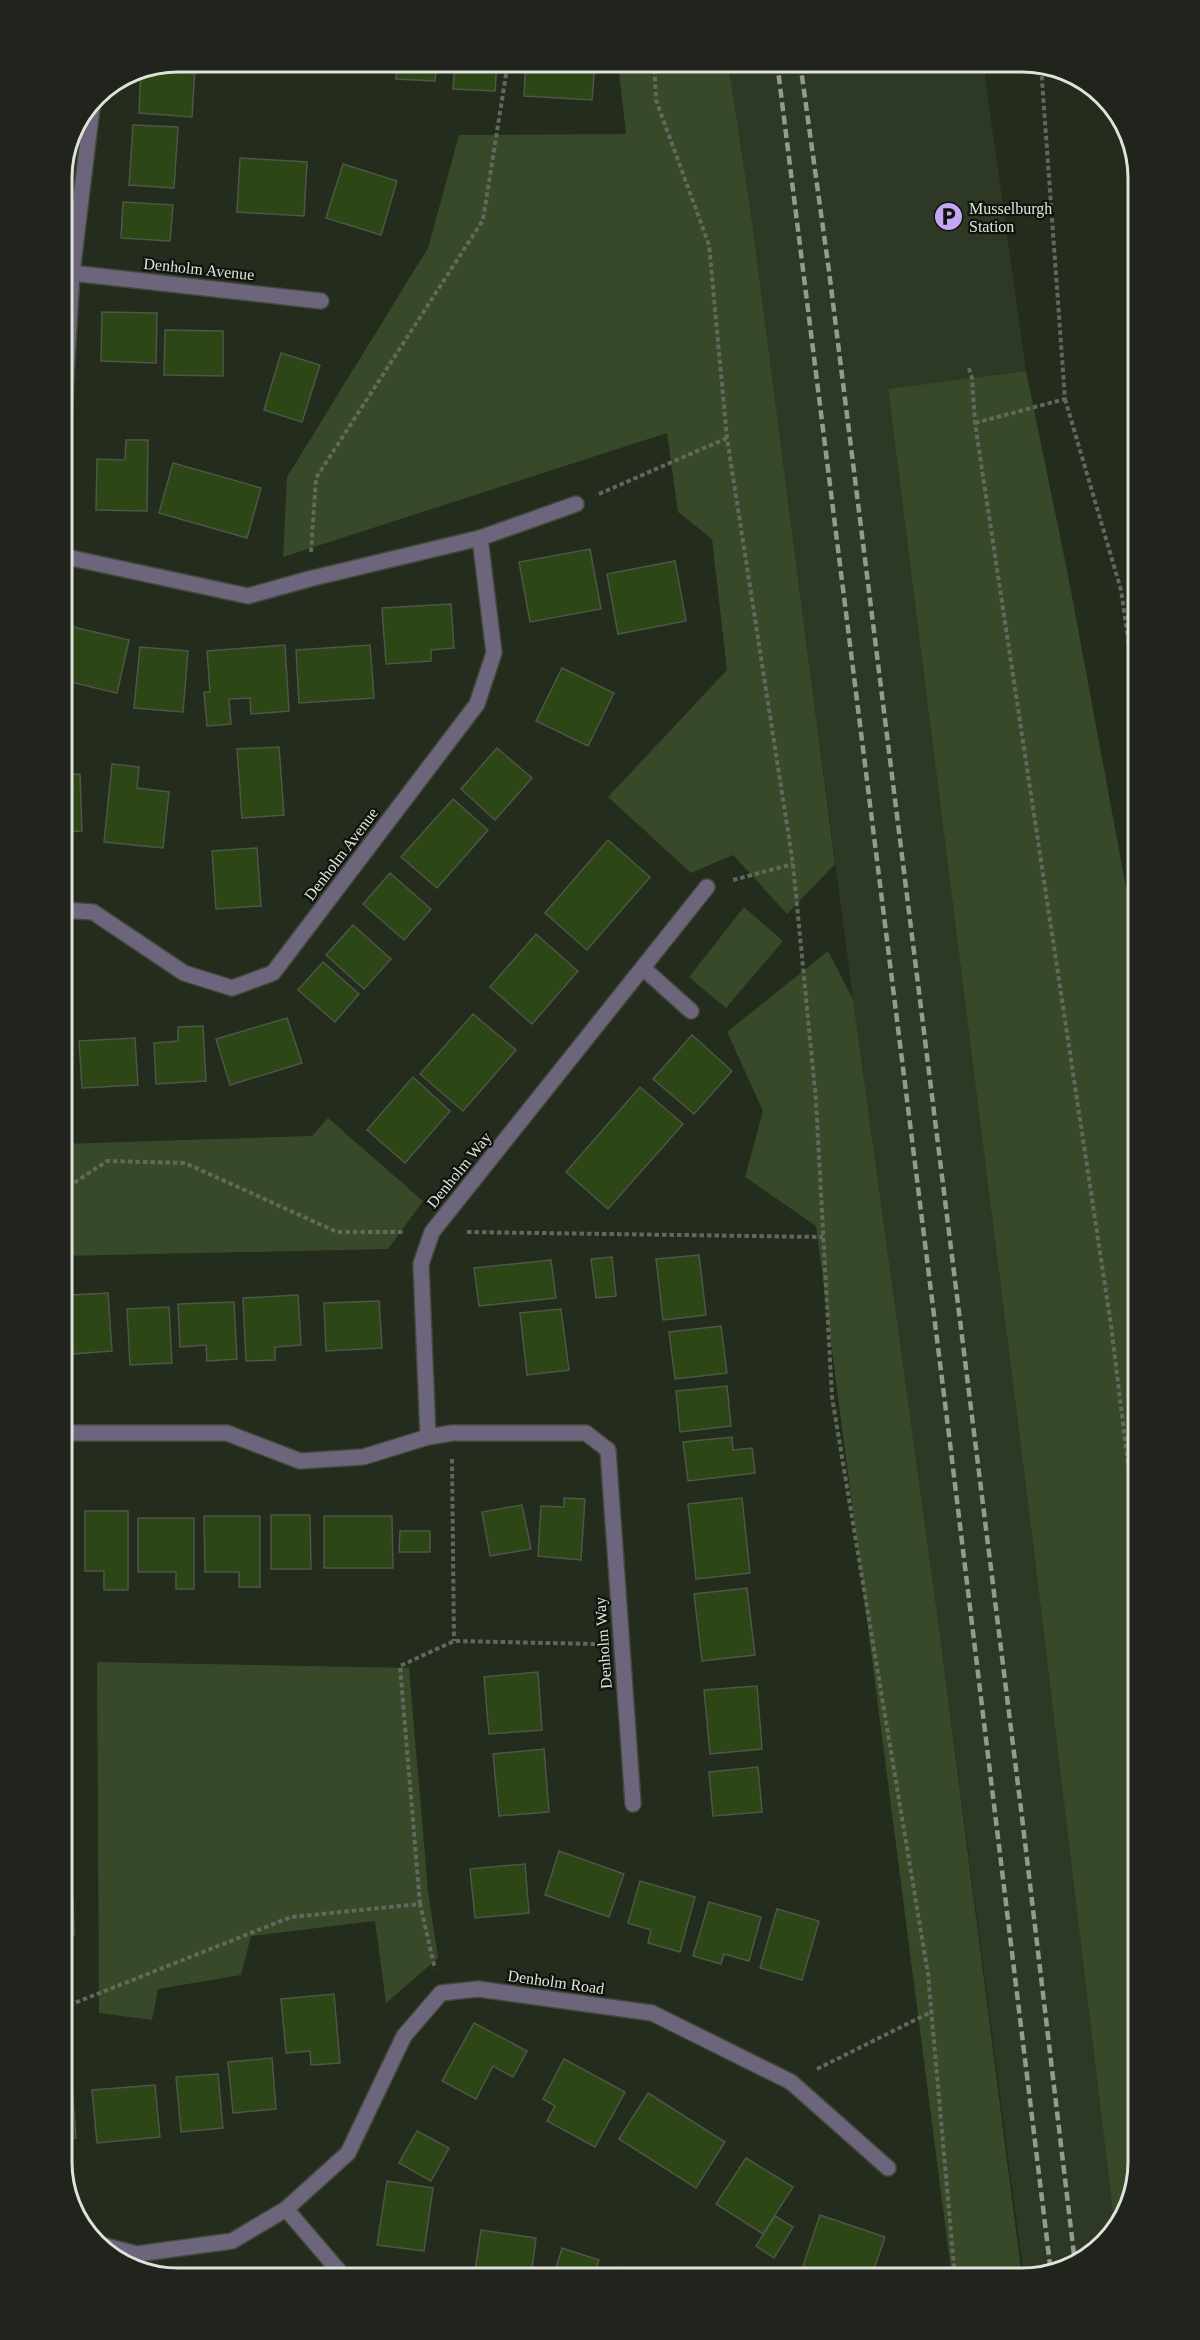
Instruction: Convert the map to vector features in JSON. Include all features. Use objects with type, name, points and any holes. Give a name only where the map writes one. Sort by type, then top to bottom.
[{"type":"street","points":[[72,273],[91,118]]},
{"type":"street","name":"Denholm Avenue","points":[[72,273],[321,301]]},
{"type":"street","points":[[72,558],[248,596],[480,538],[576,504]]},
{"type":"street","name":"Denholm Avenue","points":[[72,911],[93,912],[184,973],[232,988],[273,973],[477,704],[494,653],[480,538]]},
{"type":"street","name":"Denholm Way","points":[[428,1437],[422,1264],[432,1232],[707,887]]},
{"type":"street","points":[[643,968],[691,1011]]},
{"type":"street","name":"Denholm Way","points":[[72,1433],[227,1433],[300,1461],[363,1457],[452,1432],[586,1433],[608,1450],[633,1804]]},
{"type":"street","name":"Denholm Road","points":[[441,1993],[478,1989],[652,2013],[791,2082],[888,2168]]},
{"type":"street","points":[[118,2249],[137,2254],[232,2241],[286,2209],[348,2153],[404,2036],[441,1993]]},
{"type":"street","points":[[286,2209],[336,2268]]},
{"type":"path","points":[[309,579],[316,478],[483,220],[506,72]]},
{"type":"path","points":[[655,72],[656,100],[709,245],[727,438],[793,864],[816,1101],[832,1397],[928,1974],[954,2268]]},
{"type":"path","points":[[1042,74],[1065,399],[1121,591],[1128,639]]},
{"type":"path","points":[[969,368],[972,378],[975,423],[1112,1325],[1128,1460]]},
{"type":"path","points":[[975,423],[1065,399]]},
{"type":"path","points":[[576,504],[727,438]]},
{"type":"path","points":[[707,887],[793,864]]},
{"type":"path","points":[[452,1432],[454,1641]]},
{"type":"path","points":[[441,1993],[420,1904],[400,1666],[454,1641],[621,1644]]},
{"type":"path","points":[[72,2004],[291,1917],[420,1904]]},
{"type":"path","points":[[791,2082],[931,2012]]},
{"type":"shaded area","points":[[619,72],[730,72],[752,221],[835,864],[787,914],[733,855],[691,873],[608,797],[727,670],[712,539],[678,512],[667,433],[283,557],[287,477],[428,248],[459,135],[626,134]]},
{"type":"shaded area","points":[[730,72],[984,72],[1026,371],[888,390],[1032,1535],[1113,2216],[1097,2237],[1075,2254],[1063,2260],[1029,2268],[1023,2268],[940,1635],[853,999],[752,221]]},
{"type":"shaded area","points":[[1026,371],[1068,575],[1128,898],[1128,2162],[1124,2190],[1113,2216],[1032,1535],[888,389]]},
{"type":"shaded area","points":[[744,907],[783,941],[726,1008],[689,977]]},
{"type":"shaded area","points":[[828,951],[853,999],[940,1635],[1021,2268],[951,2268],[816,1226],[745,1177],[763,1111],[727,1032]]},
{"type":"shaded area","points":[[328,1118],[423,1201],[388,1249],[72,1256],[72,1144],[312,1136]]},
{"type":"shaded area","points":[[97,1662],[409,1668],[428,1891],[438,1958],[386,2003],[375,1921],[251,1936],[241,1975],[158,1989],[152,2020],[99,2013]]},
{"type":"building","points":[[171,72],[195,72],[192,117],[139,113],[141,79]]},
{"type":"building","points":[[396,72],[436,72],[435,81],[396,79]]},
{"type":"building","points":[[454,72],[496,72],[495,91],[453,89]]},
{"type":"building","points":[[525,72],[594,72],[592,100],[524,96]]},
{"type":"building","points":[[133,125],[178,127],[174,188],[129,185]]},
{"type":"building","points":[[240,158],[307,162],[304,216],[237,212]]},
{"type":"building","points":[[343,164],[397,181],[381,235],[326,218]]},
{"type":"building","points":[[123,202],[173,205],[170,241],[121,238]]},
{"type":"building","points":[[102,312],[157,313],[156,363],[101,361]]},
{"type":"building","points":[[165,330],[223,331],[223,376],[164,375]]},
{"type":"building","points":[[281,353],[320,365],[302,422],[264,410]]},
{"type":"building","points":[[126,440],[148,440],[147,511],[96,510],[97,459],[125,460]]},
{"type":"building","points":[[173,463],[261,488],[247,538],[159,513]]},
{"type":"building","points":[[590,549],[601,609],[530,622],[519,562]]},
{"type":"building","points":[[675,561],[686,621],[618,634],[607,574]]},
{"type":"building","points":[[451,604],[454,648],[431,650],[431,661],[386,664],[382,608]]},
{"type":"building","points":[[72,627],[129,640],[117,693],[72,682]]},
{"type":"building","points":[[285,645],[289,711],[251,714],[250,698],[229,699],[231,724],[207,726],[204,692],[210,692],[207,651]]},
{"type":"building","points":[[370,645],[374,698],[299,703],[296,650]]},
{"type":"building","points":[[140,647],[188,651],[183,712],[134,708]]},
{"type":"building","points":[[562,668],[614,693],[588,746],[536,721]]},
{"type":"building","points":[[279,747],[284,815],[242,818],[237,749]]},
{"type":"building","points":[[497,748],[532,778],[495,820],[461,789]]},
{"type":"building","points":[[112,764],[139,767],[137,788],[169,792],[163,848],[104,842]]},
{"type":"building","points":[[72,774],[80,774],[82,831],[72,832]]},
{"type":"building","points":[[453,799],[488,830],[437,888],[401,857]]},
{"type":"building","points":[[608,840],[650,877],[587,950],[545,913]]},
{"type":"building","points":[[257,848],[261,906],[216,909],[212,851]]},
{"type":"building","points":[[390,873],[431,909],[404,940],[363,904]]},
{"type":"building","points":[[353,925],[391,959],[364,989],[326,955]]},
{"type":"building","points":[[536,934],[578,971],[532,1024],[490,987]]},
{"type":"building","points":[[323,962],[359,994],[335,1022],[298,990]]},
{"type":"building","points":[[473,1014],[516,1050],[463,1111],[420,1074]]},
{"type":"building","points":[[287,1018],[302,1063],[230,1085],[216,1039]]},
{"type":"building","points":[[203,1026],[206,1081],[156,1084],[154,1043],[178,1041],[178,1027]]},
{"type":"building","points":[[692,1035],[732,1071],[694,1114],[653,1079]]},
{"type":"building","points":[[135,1038],[138,1085],[82,1088],[79,1041]]},
{"type":"building","points":[[413,1077],[450,1111],[405,1163],[367,1130]]},
{"type":"building","points":[[640,1087],[683,1124],[608,1209],[566,1172]]},
{"type":"building","points":[[699,1255],[706,1315],[663,1320],[656,1259]]},
{"type":"building","points":[[612,1257],[616,1296],[596,1298],[591,1259]]},
{"type":"building","points":[[551,1260],[556,1298],[479,1306],[474,1268]]},
{"type":"building","points":[[108,1293],[112,1351],[73,1354],[72,1295]]},
{"type":"building","points":[[298,1295],[301,1345],[275,1347],[275,1360],[246,1361],[243,1298]]},
{"type":"building","points":[[379,1301],[382,1348],[326,1351],[324,1303]]},
{"type":"building","points":[[234,1302],[237,1359],[207,1361],[206,1345],[180,1347],[178,1304]]},
{"type":"building","points":[[169,1307],[172,1363],[130,1365],[127,1309]]},
{"type":"building","points":[[561,1309],[569,1370],[527,1375],[520,1313]]},
{"type":"building","points":[[721,1326],[727,1373],[675,1379],[669,1332]]},
{"type":"building","points":[[727,1386],[731,1426],[680,1432],[676,1391]]},
{"type":"building","points":[[732,1437],[733,1450],[752,1448],[755,1473],[688,1481],[683,1442]]},
{"type":"building","points":[[564,1498],[585,1499],[581,1560],[538,1556],[541,1506],[564,1507]]},
{"type":"building","points":[[742,1498],[750,1573],[696,1579],[688,1504]]},
{"type":"building","points":[[522,1505],[531,1549],[490,1556],[482,1512]]},
{"type":"building","points":[[85,1511],[128,1511],[128,1590],[104,1590],[104,1571],[85,1571]]},
{"type":"building","points":[[271,1515],[310,1515],[311,1569],[271,1569]]},
{"type":"building","points":[[204,1516],[260,1516],[260,1587],[239,1587],[239,1572],[205,1572]]},
{"type":"building","points":[[324,1516],[392,1516],[393,1568],[324,1568]]},
{"type":"building","points":[[138,1518],[194,1518],[194,1589],[176,1589],[176,1572],[138,1572]]},
{"type":"building","points":[[400,1531],[430,1531],[430,1552],[399,1552]]},
{"type":"building","points":[[747,1588],[755,1655],[702,1661],[694,1594]]},
{"type":"building","points":[[538,1672],[542,1730],[489,1734],[484,1677]]},
{"type":"building","points":[[757,1686],[762,1749],[710,1754],[704,1690]]},
{"type":"building","points":[[544,1749],[549,1812],[499,1816],[493,1754]]},
{"type":"building","points":[[758,1767],[762,1812],[713,1816],[709,1772]]},
{"type":"building","points":[[559,1851],[624,1874],[609,1917],[545,1895]]},
{"type":"building","points":[[525,1864],[529,1913],[475,1918],[470,1869]]},
{"type":"building","points":[[640,1881],[695,1897],[680,1952],[648,1943],[651,1930],[628,1923]]},
{"type":"building","points":[[73,1899],[74,1935],[72,1935]]},
{"type":"building","points":[[709,1902],[761,1917],[749,1961],[724,1954],[721,1964],[693,1956]]},
{"type":"building","points":[[777,1909],[819,1921],[802,1980],[760,1968]]},
{"type":"building","points":[[334,1994],[340,2063],[311,2065],[310,2051],[286,2053],[281,1999]]},
{"type":"building","points":[[474,2023],[527,2051],[513,2077],[493,2066],[476,2099],[442,2081]]},
{"type":"building","points":[[272,2058],[276,2109],[233,2113],[228,2062]]},
{"type":"building","points":[[564,2059],[625,2092],[595,2147],[547,2121],[555,2106],[543,2099]]},
{"type":"building","points":[[218,2074],[223,2128],[181,2132],[176,2077]]},
{"type":"building","points":[[155,2085],[160,2137],[97,2143],[92,2090]]},
{"type":"building","points":[[72,2088],[76,2138],[72,2138]]},
{"type":"building","points":[[648,2093],[725,2142],[696,2188],[619,2139]]},
{"type":"building","points":[[417,2131],[449,2148],[431,2181],[399,2163]]},
{"type":"building","points":[[746,2158],[793,2187],[763,2234],[716,2204]]},
{"type":"building","points":[[387,2181],[433,2188],[424,2251],[377,2245]]},
{"type":"building","points":[[820,2215],[885,2237],[874,2268],[809,2268],[803,2266]]},
{"type":"building","points":[[775,2216],[793,2227],[774,2258],[756,2246]]},
{"type":"building","points":[[481,2230],[536,2238],[532,2268],[475,2268]]},
{"type":"building","points":[[562,2248],[599,2260],[596,2268],[556,2268]]},
{"type":"railway","points":[[778,72],[949,1435],[1050,2264]]},
{"type":"railway","points":[[801,72],[829,271],[1022,1817],[1074,2255]]},
{"type":"place","name":"Musselburgh Station","points":[[948,217]]}]
